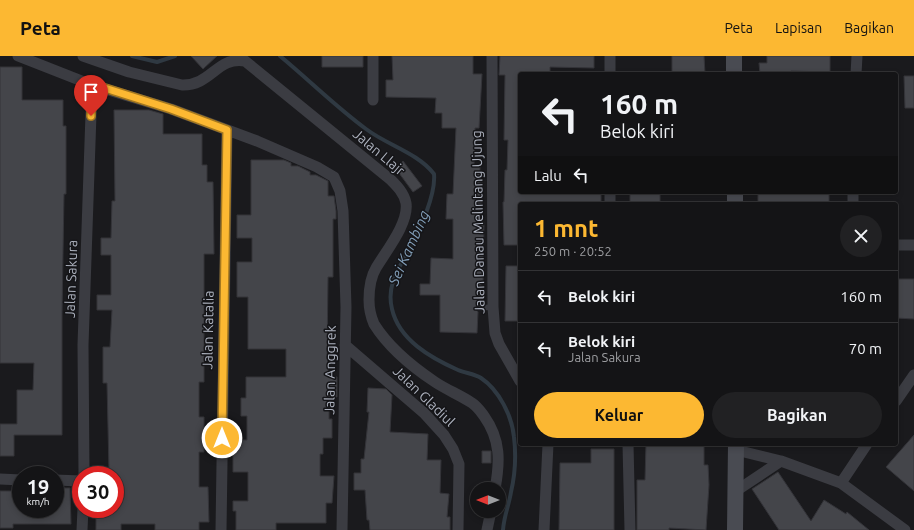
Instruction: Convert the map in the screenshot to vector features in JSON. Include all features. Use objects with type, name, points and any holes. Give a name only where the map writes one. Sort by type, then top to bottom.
[{"type":"street","name":"Jalan Anggrek","points":[[18,56],[92,84],[171,109],[227,130],[317,167],[334,178],[340,191],[343,211],[345,346],[342,530]]},
{"type":"street","name":"Jalan Llajr","points":[[83,56],[129,72],[191,85],[199,82],[224,62],[232,59],[245,62],[391,180],[401,191],[406,202],[405,216],[384,256],[375,268],[369,285],[369,305],[373,322],[388,345],[404,359],[436,382],[474,404],[483,415],[493,429],[498,449],[498,470],[496,482]]},
{"type":"street","points":[[373,56],[374,100]]},
{"type":"street","name":"Jalan Danau Melintang Ujung","points":[[492,56],[493,307],[495,333],[499,344],[518,377]]},
{"type":"street","points":[[610,56],[610,72]]},
{"type":"street","points":[[734,56],[734,72]]},
{"type":"street","points":[[856,72],[857,56]]},
{"type":"street","name":"Jalan Sakura","points":[[84,466],[83,345],[92,84]]},
{"type":"street","name":"Jalan Katalia","points":[[221,530],[222,369],[227,130]]},
{"type":"street","points":[[898,245],[914,245]]},
{"type":"street","name":"Jalan Gladiul","points":[[345,346],[424,413],[444,435],[453,449],[459,464],[458,530]]},
{"type":"street","points":[[898,398],[914,375]]},
{"type":"street","points":[[544,530],[548,446]]},
{"type":"street","points":[[628,446],[630,530]]},
{"type":"street","points":[[841,483],[866,446]]},
{"type":"street","points":[[735,530],[736,447],[782,461],[841,483],[904,530]]},
{"type":"street","points":[[736,491],[782,461]]},
{"type":"street","points":[[0,479],[12,480]]},
{"type":"street","points":[[82,530],[83,518]]},
{"type":"street","points":[[487,530],[490,518]]},
{"type":"lane","points":[[479,308],[493,307]]},
{"type":"building","points":[[191,56],[217,56],[203,69]]},
{"type":"building","points":[[322,56],[363,56],[363,67],[322,67]]},
{"type":"building","points":[[392,56],[473,56],[473,74],[482,74],[479,128],[475,128],[474,166],[480,166],[480,183],[483,183],[481,222],[484,222],[483,281],[481,281],[481,296],[478,296],[478,304],[475,308],[478,312],[477,333],[440,332],[440,295],[420,295],[420,284],[430,284],[431,258],[453,259],[453,219],[446,219],[447,194],[453,194],[456,128],[442,128],[442,113],[435,113],[436,98],[386,97],[386,80],[393,80]]},
{"type":"building","points":[[500,56],[594,56],[594,68],[550,67],[550,72],[518,72],[518,194],[601,194],[601,202],[518,202],[518,245],[504,245],[503,202],[505,170],[507,170],[508,140],[504,140],[505,75],[499,75]]},
{"type":"building","points":[[672,56],[704,56],[705,72],[672,72]]},
{"type":"building","points":[[767,56],[830,56],[830,72],[760,72],[759,63],[767,63]]},
{"type":"building","points":[[0,67],[22,67],[22,100],[63,100],[63,126],[66,126],[66,194],[64,194],[62,314],[62,435],[14,435],[14,456],[0,456],[0,424],[17,424],[17,390],[33,390],[34,363],[0,363]]},
{"type":"building","points":[[904,76],[914,76],[914,108],[905,108]]},
{"type":"building","points":[[114,110],[149,110],[163,114],[163,134],[202,134],[202,165],[207,165],[207,182],[213,182],[214,254],[204,254],[204,382],[199,382],[199,417],[204,417],[204,452],[199,452],[199,487],[208,487],[209,522],[199,522],[199,530],[155,530],[155,524],[121,524],[121,530],[96,530],[96,518],[124,518],[124,466],[109,466],[107,383],[103,383],[103,347],[110,347],[112,310],[97,310],[97,295],[111,295],[111,255],[101,255],[101,238],[111,238],[112,201],[115,201]]},
{"type":"building","points":[[251,160],[284,160],[291,163],[291,166],[298,166],[310,172],[310,175],[316,175],[328,181],[328,196],[334,196],[336,211],[336,219],[333,219],[333,277],[328,277],[327,356],[329,377],[337,377],[337,397],[329,397],[329,419],[332,419],[332,438],[323,438],[323,454],[320,454],[320,476],[334,476],[332,503],[326,503],[326,523],[276,523],[276,530],[236,530],[236,511],[233,511],[233,501],[248,501],[248,472],[233,472],[233,440],[247,440],[247,416],[241,416],[241,398],[246,398],[246,377],[286,377],[286,349],[248,349],[248,297],[237,297],[237,262],[252,262],[252,238],[237,238],[237,215],[251,215]]},
{"type":"building","points":[[403,161],[422,186],[413,192],[396,169]]},
{"type":"building","points":[[630,194],[660,194],[660,202],[630,202]]},
{"type":"building","points":[[758,194],[829,194],[829,202],[758,202]]},
{"type":"building","points":[[506,266],[518,266],[518,321],[505,321]]},
{"type":"building","points":[[898,279],[914,279],[914,319],[898,318]]},
{"type":"building","points":[[368,388],[386,389],[392,395],[390,432],[428,434],[427,460],[441,460],[440,493],[449,494],[447,517],[450,517],[450,530],[370,530],[369,520],[367,520],[365,490],[354,490],[354,473],[361,473],[361,459],[364,459],[369,412],[367,412]]},
{"type":"building","points":[[914,435],[914,491],[886,467]]},
{"type":"building","points":[[646,446],[704,446],[704,465],[708,465],[709,485],[706,530],[669,528],[669,530],[637,530],[637,480],[645,480]]},
{"type":"building","points":[[591,449],[614,449],[614,530],[559,530],[560,463],[591,463]]},
{"type":"building","points":[[482,451],[491,451],[491,463],[482,463]]},
{"type":"building","points":[[778,472],[811,521],[824,500],[846,514],[847,512],[869,530],[779,530],[752,489]]},
{"type":"building","points":[[64,488],[70,488],[71,524],[13,524],[13,528],[0,528],[0,491],[12,491],[12,518],[64,518]]},
{"type":"waterway","name":"Sei Kambing","points":[[132,56],[157,62],[175,56]]},
{"type":"waterway","name":"Sei Kambing","points":[[280,56],[355,121],[374,135],[420,160],[434,174],[430,201],[423,222],[392,284],[392,309],[401,330],[418,347],[437,360],[458,370],[481,378],[488,383],[504,404],[513,429],[515,457],[512,485],[503,530]]},
{"type":"route","points":[[91,116],[92,84],[171,109],[227,130],[222,438]]}]
